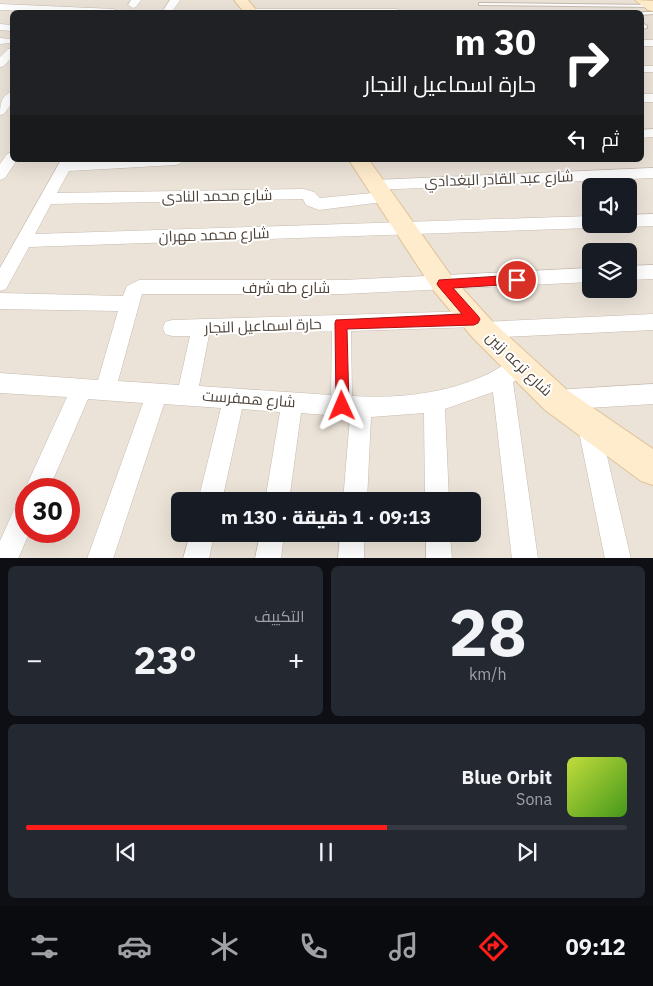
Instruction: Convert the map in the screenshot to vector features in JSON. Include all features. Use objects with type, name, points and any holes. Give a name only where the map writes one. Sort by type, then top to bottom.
[{"type":"street","points":[[241,0],[251,10]]},
{"type":"street","points":[[0,8],[57,10]]},
{"type":"street","points":[[0,64],[10,53]]},
{"type":"street","points":[[0,111],[10,98]]},
{"type":"street","points":[[0,175],[10,160]]},
{"type":"street","points":[[0,284],[67,163],[103,162]]},
{"type":"street","name":"شارع ترعه زنين","points":[[361,162],[378,191],[443,284],[479,325],[512,372],[588,422],[653,469]]},
{"type":"street","name":"شارع عبد القادر البغدادي","points":[[378,191],[653,173]]},
{"type":"street","name":"شارع محمد النادى","points":[[46,199],[304,194],[309,196],[311,201],[318,204],[378,191]]},
{"type":"street","points":[[637,221],[653,220]]},
{"type":"street","name":"شارع محمد مهران","points":[[24,241],[582,222]]},
{"type":"street","points":[[637,273],[653,272]]},
{"type":"street","name":"شارع طه شرف","points":[[0,301],[130,299],[135,288],[142,286],[251,288],[443,284],[582,276]]},
{"type":"street","points":[[105,390],[130,299]]},
{"type":"street","name":"حارة اسماعيل النجار","points":[[172,328],[341,323],[479,325],[653,322]]},
{"type":"street","points":[[341,323],[352,406],[355,492]]},
{"type":"street","points":[[187,395],[201,328]]},
{"type":"street","points":[[512,372],[525,558]]},
{"type":"street","name":"شارع همفرست","points":[[0,383],[352,406],[397,407],[434,402],[474,392],[512,372]]},
{"type":"street","points":[[42,478],[82,388]]},
{"type":"street","points":[[100,558],[157,393]]},
{"type":"street","points":[[556,400],[653,394]]},
{"type":"street","points":[[212,492],[234,398]]},
{"type":"street","points":[[278,492],[292,402]]},
{"type":"street","points":[[434,402],[437,492]]},
{"type":"street","points":[[588,422],[618,558]]},
{"type":"street","points":[[5,558],[15,536]]},
{"type":"street","points":[[196,558],[200,542]]},
{"type":"street","points":[[268,558],[271,542]]},
{"type":"street","points":[[351,558],[352,542]]},
{"type":"street","points":[[438,542],[439,558]]},
{"type":"lane","points":[[620,0],[645,8]]},
{"type":"lane","points":[[481,4],[645,8]]},
{"type":"shaded area","points":[[0,0],[649,0],[653,2],[653,558],[0,558]]},
{"type":"route","points":[[342,406],[341,323],[474,319],[443,284],[517,280]]}]
